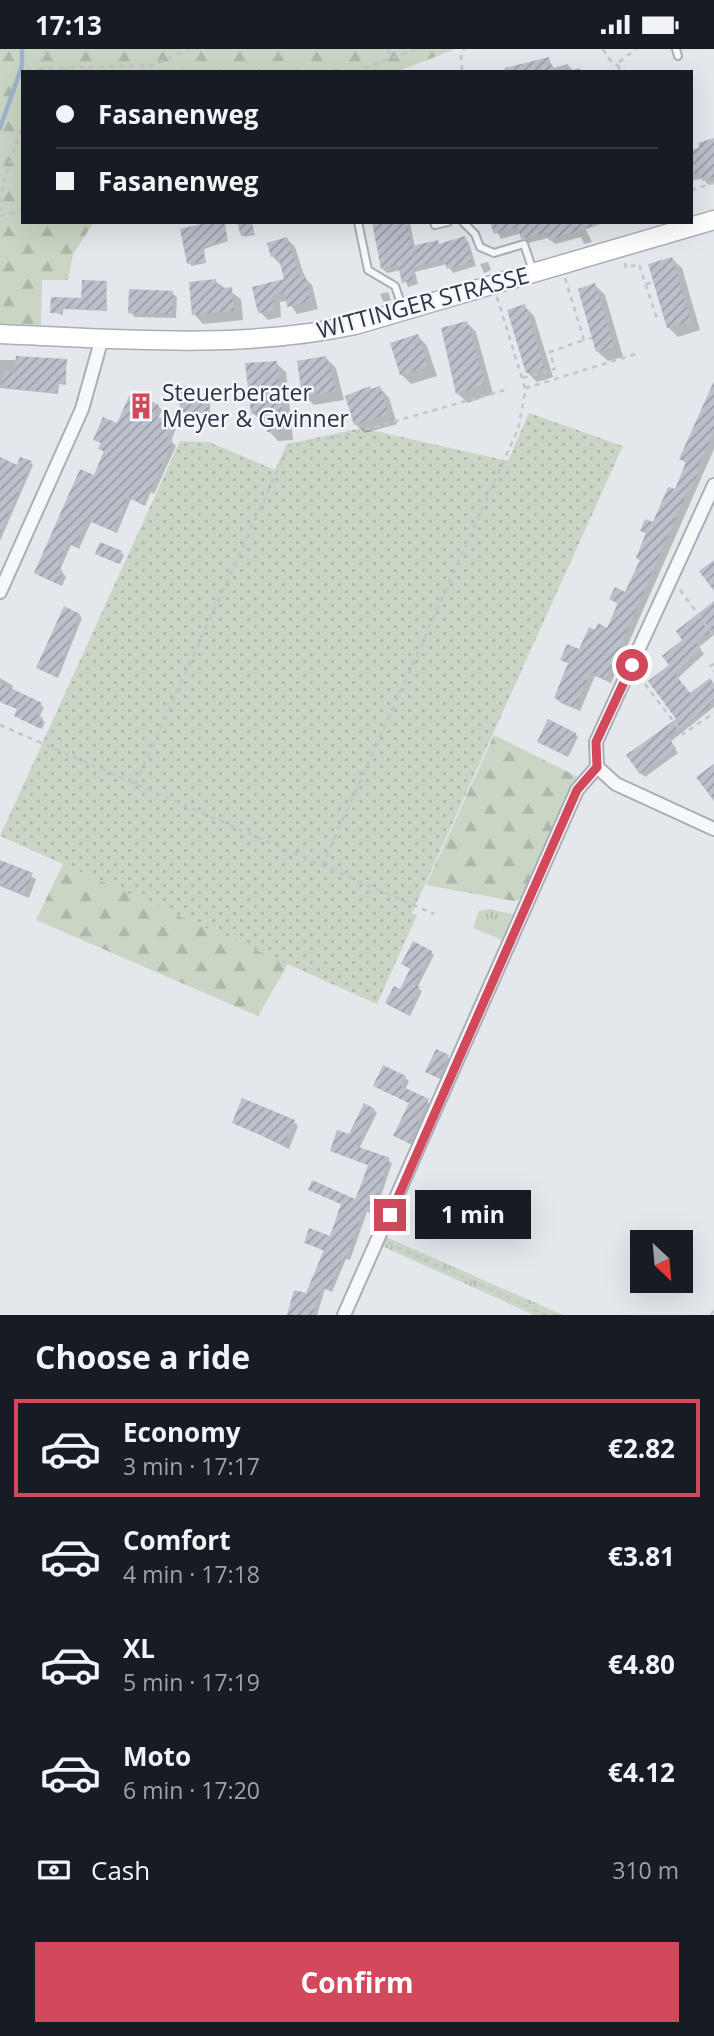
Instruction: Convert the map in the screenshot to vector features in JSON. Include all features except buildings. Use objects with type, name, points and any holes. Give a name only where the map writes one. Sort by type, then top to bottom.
[{"type":"main road","name":"WITTINGER STRASSE","points":[[0,334],[245,340],[305,335],[404,310],[714,220]]},
{"type":"street","points":[[0,592],[82,408],[102,338]]},
{"type":"street","points":[[344,1315],[577,790],[597,767],[596,742],[714,485]]},
{"type":"street","points":[[597,767],[616,784],[714,829]]},
{"type":"lane","points":[[358,224],[368,270],[396,286],[404,310]]},
{"type":"lane","points":[[465,224],[475,234],[480,247],[494,253],[524,244],[533,273]]},
{"type":"path","points":[[45,49],[39,70],[154,65],[190,49]]},
{"type":"path","points":[[389,49],[389,59]]},
{"type":"path","points":[[360,70],[416,49]]},
{"type":"path","points":[[462,70],[461,56],[464,49]]},
{"type":"path","points":[[604,49],[619,70]]},
{"type":"path","points":[[619,70],[619,62],[636,49]]},
{"type":"path","points":[[21,128],[3,184],[0,214],[21,210]]},
{"type":"path","points":[[693,189],[714,183]]},
{"type":"path","points":[[620,247],[626,268],[639,264],[656,316],[663,314]]},
{"type":"path","points":[[560,265],[584,341]]},
{"type":"path","points":[[646,284],[653,282]]},
{"type":"path","points":[[322,866],[518,429],[526,388],[509,325],[493,284]]},
{"type":"path","points":[[575,308],[583,305]]},
{"type":"path","points":[[522,379],[555,369],[550,352],[592,338]]},
{"type":"path","points":[[526,388],[636,354]]},
{"type":"path","points":[[516,357],[521,355]]},
{"type":"path","points":[[135,784],[289,445],[343,436],[505,390]]},
{"type":"path","points":[[671,579],[714,636]]},
{"type":"path","points":[[714,664],[710,666],[714,671]]},
{"type":"path","points":[[632,665],[683,734],[714,713]]},
{"type":"path","points":[[0,725],[434,914]]},
{"type":"path","points":[[379,1239],[547,1315]]},
{"type":"path","points":[[711,1315],[714,1309]]},
{"type":"green space","points":[[0,49],[455,49],[401,70],[21,70],[21,224],[93,224],[73,254],[68,280],[42,280],[41,325],[0,324]]},
{"type":"green space","points":[[529,413],[623,446],[412,913],[417,915],[377,1004],[0,836],[180,441],[209,442],[275,470],[287,444],[362,428],[508,461]]},
{"type":"green space","points":[[494,735],[578,777],[522,899],[514,901],[426,885]]},
{"type":"green space","points":[[63,864],[288,964],[258,1016],[36,920]]},
{"type":"green space","points":[[489,909],[513,914],[502,940],[473,928],[479,911]]},
{"type":"green space","points":[[386,1237],[563,1315],[534,1315],[382,1246]]},
{"type":"waterway","points":[[0,128],[22,66],[22,49]]},
{"type":"place","name":"Steuerberater Meyer & Gwinner","points":[[141,406]]},
{"type":"route","points":[[390,1215],[577,790],[597,767],[596,742],[632,665]]}]
